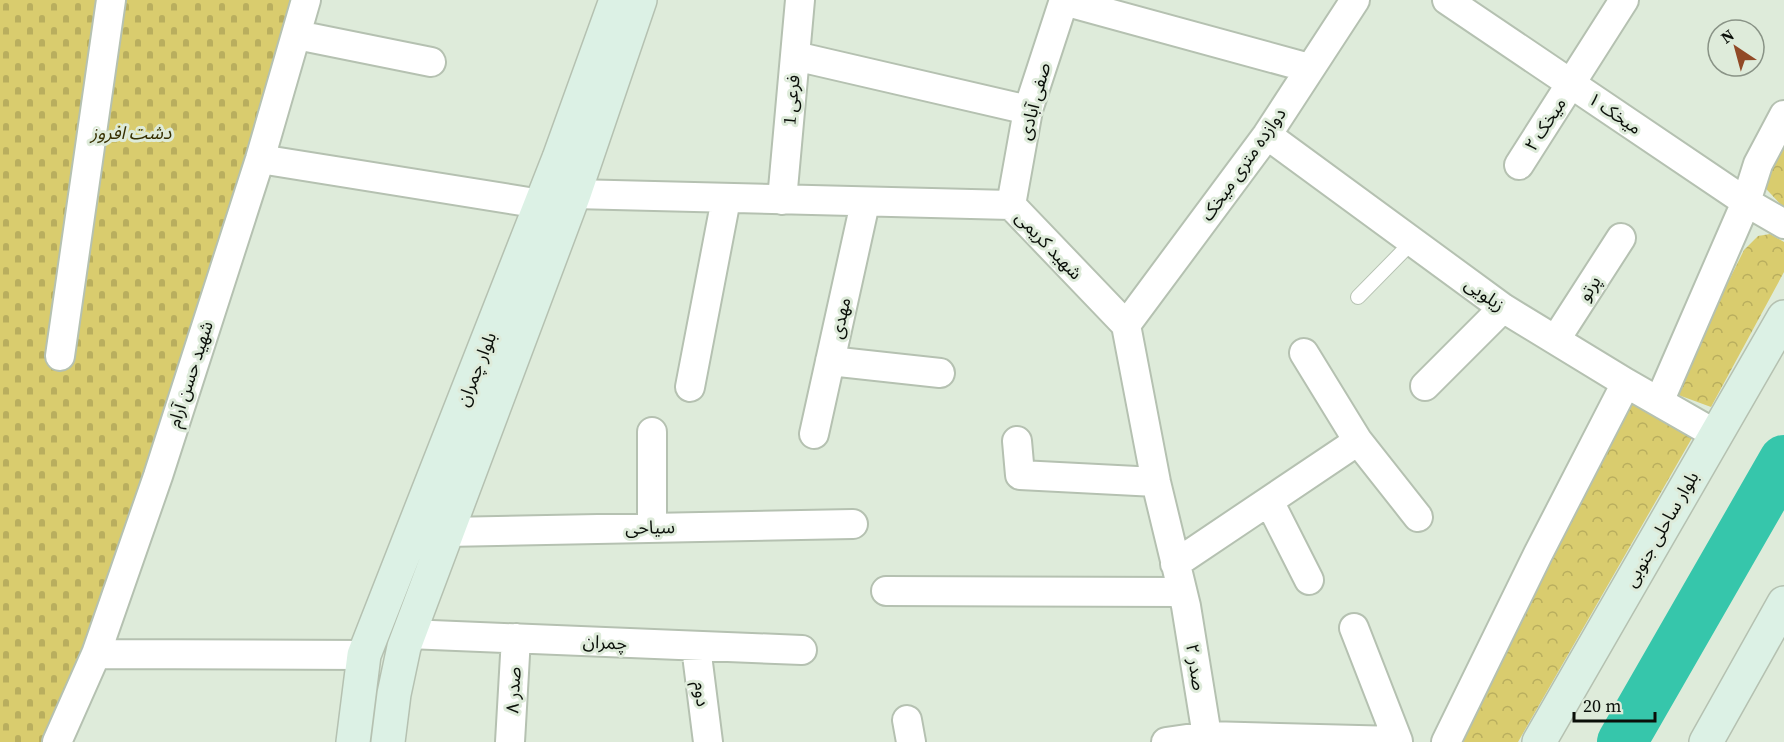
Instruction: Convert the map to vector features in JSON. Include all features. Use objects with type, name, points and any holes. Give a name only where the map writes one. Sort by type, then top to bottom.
[{"type":"main road","name":"بلوار چمران","points":[[353,742],[364,655],[541,204],[616,0]]},
{"type":"main road","name":"بلوار چمران","points":[[388,742],[399,663],[408,634],[574,194],[640,0]]},
{"type":"main road","name":"بلوار ساحلی جنوبی","points":[[1539,742],[1784,316]]},
{"type":"main road","points":[[1707,742],[1784,603]]},
{"type":"street","points":[[60,356],[111,0]]},
{"type":"street","name":"شهید حسن آرام","points":[[57,742],[96,654],[161,464],[260,159],[306,0]]},
{"type":"street","name":"فرعی 1","points":[[782,200],[800,0]]},
{"type":"street","points":[[1064,0],[1309,68]]},
{"type":"street","name":"صفی آبادی","points":[[1011,205],[1028,110],[1064,0]]},
{"type":"street","name":"دوازده متری میخک","points":[[1126,325],[1267,135],[1355,0]]},
{"type":"street","name":"میخک ۱","points":[[1447,0],[1746,201],[1784,224]]},
{"type":"street","name":"میخک ۲","points":[[1519,165],[1624,0]]},
{"type":"street","points":[[297,35],[431,62]]},
{"type":"street","points":[[795,56],[1028,110]]},
{"type":"street","points":[[1659,402],[1746,201],[1758,164],[1784,115]]},
{"type":"street","name":"زیلویی","points":[[1267,135],[1503,308],[1715,434]]},
{"type":"street","points":[[260,159],[541,204]]},
{"type":"street","name":"شهید کریمی","points":[[574,194],[1011,205],[1126,325]]},
{"type":"street","points":[[690,387],[726,199]]},
{"type":"street","name":"مهدی","points":[[814,434],[865,202]]},
{"type":"street","name":"پرتو","points":[[1556,339],[1621,238]]},
{"type":"street","points":[[1425,386],[1503,308]]},
{"type":"street","points":[[886,591],[1182,592],[1156,482],[1126,325]]},
{"type":"street","points":[[1304,353],[1358,441],[1418,517]]},
{"type":"street","points":[[830,362],[940,373]]},
{"type":"street","points":[[1446,742],[1538,554],[1626,383]]},
{"type":"street","points":[[652,432],[652,527]]},
{"type":"street","points":[[1017,441],[1020,476],[1156,482]]},
{"type":"street","points":[[1175,564],[1358,441]]},
{"type":"street","points":[[1269,501],[1310,580]]},
{"type":"street","name":"سیاحی","points":[[446,532],[853,524]]},
{"type":"street","name":"صدر ۲","points":[[1182,592],[1194,650],[1207,739]]},
{"type":"street","points":[[1166,742],[1207,739],[1398,741],[1354,628]]},
{"type":"street","name":"چمران","points":[[408,634],[802,650]]},
{"type":"street","name":"صدر ۸","points":[[510,742],[516,638]]},
{"type":"street","name":"دوم","points":[[696,647],[708,742]]},
{"type":"street","points":[[96,654],[364,655]]},
{"type":"lane","points":[[1358,297],[1412,242]]},
{"type":"green space","name":"دشت افروز","points":[[0,0],[306,0],[57,742],[0,742]]},
{"type":"green space","points":[[1784,127],[1784,208],[1756,178]]},
{"type":"green space","points":[[1770,234],[1784,242],[1784,272],[1711,407],[1673,393],[1744,250],[1758,236]]},
{"type":"green space","points":[[1632,400],[1692,438],[1518,742],[1462,742],[1526,608]]},
{"type":"waterway","points":[[1622,742],[1784,460]]}]
